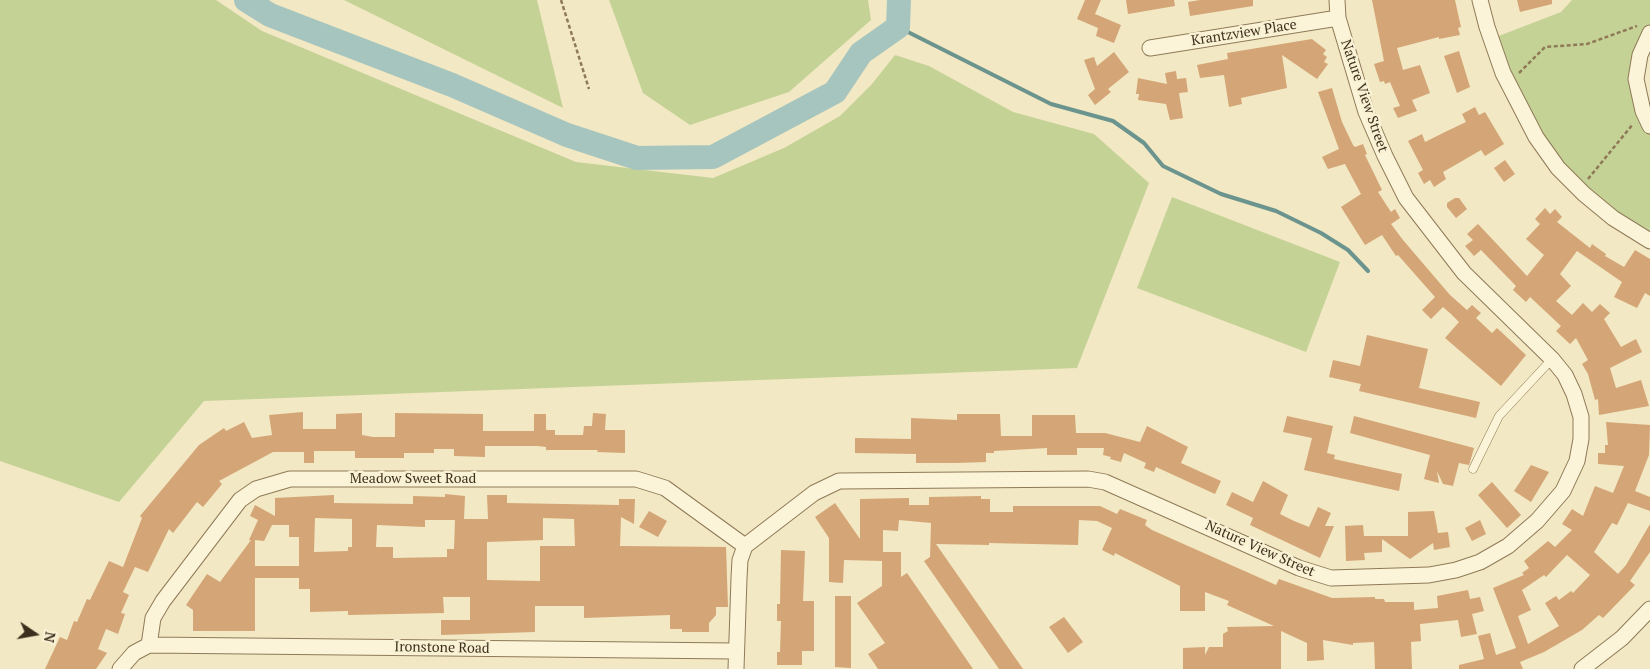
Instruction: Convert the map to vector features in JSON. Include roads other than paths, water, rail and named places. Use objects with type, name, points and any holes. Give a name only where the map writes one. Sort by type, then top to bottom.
[{"type":"street","name":"Nature View Street","points":[[744,546],[814,494],[840,481],[1088,479],[1115,484],[1299,568],[1324,576],[1347,578],[1429,575],[1456,570],[1480,562],[1508,546],[1537,521],[1563,491],[1576,461],[1581,439],[1581,417],[1574,394],[1565,375],[1552,359],[1464,273],[1406,198],[1384,156],[1366,112],[1338,18],[1337,0]]},
{"type":"street","points":[[1480,0],[1486,27],[1508,84],[1536,137],[1558,168],[1577,187],[1613,218],[1650,241]]},
{"type":"street","name":"Krantzview Place","points":[[1150,48],[1338,18]]},
{"type":"street","points":[[1646,29],[1636,79],[1643,110],[1650,126]]},
{"type":"street","name":"Meadow Sweet Road","points":[[149,645],[153,618],[163,601],[240,500],[264,486],[290,479],[636,479],[665,488],[744,546]]},
{"type":"street","points":[[736,669],[735,651],[740,560],[744,546]]},
{"type":"street","points":[[1582,669],[1622,638],[1650,609]]},
{"type":"street","points":[[120,669],[134,653],[149,645]]},
{"type":"street","name":"Ironstone Road","points":[[149,645],[735,651]]},
{"type":"lane","points":[[1473,469],[1499,416],[1552,359]]},
{"type":"waterway","points":[[246,0],[270,15],[452,85],[567,135],[637,158],[713,157],[835,92],[861,53],[898,27],[899,0]]},
{"type":"waterway","points":[[898,27],[1051,104],[1113,121],[1144,143],[1163,166],[1221,194],[1276,211],[1321,233],[1348,250],[1368,271]]}]
